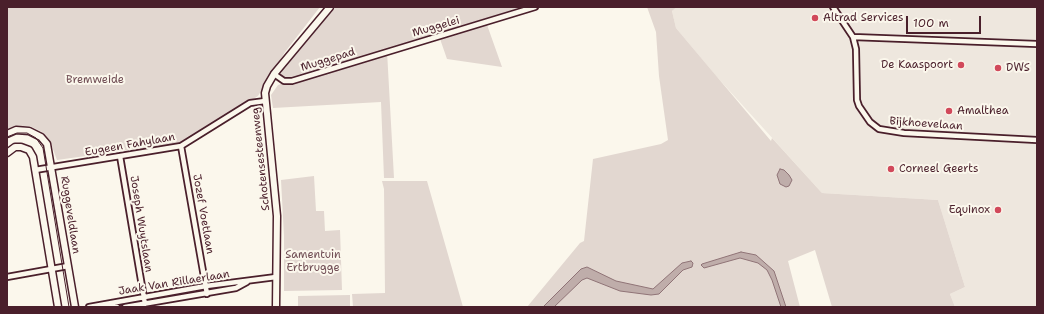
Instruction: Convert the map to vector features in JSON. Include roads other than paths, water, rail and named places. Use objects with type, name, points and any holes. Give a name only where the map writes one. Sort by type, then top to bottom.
[{"type":"street","name":"Schotensesteenweg","points":[[276,307],[277,216],[265,101],[267,86],[274,74],[330,7]]},
{"type":"street","name":"Muggelei","points":[[387,51],[535,7]]},
{"type":"street","name":"Bijkhoevelaan","points":[[834,7],[853,37],[857,69],[857,100],[861,112],[879,129],[904,133],[1037,140]]},
{"type":"street","points":[[853,37],[1037,44]]},
{"type":"street","name":"Muggepad","points":[[274,74],[284,81],[292,81],[387,51]]},
{"type":"street","name":"Eugeen Fahylaan","points":[[35,170],[182,146],[250,103],[265,101]]},
{"type":"street","name":"Ruggeveldlaan","points":[[7,134],[19,130],[35,133],[46,141],[52,167],[75,307]]},
{"type":"street","name":"Jozef Voetlaan","points":[[182,146],[208,294]]},
{"type":"street","points":[[7,153],[15,147],[21,147],[28,150],[33,157],[58,307]]},
{"type":"street","name":"Joseph Wuytslaan","points":[[120,156],[145,304]]},
{"type":"street","points":[[7,277],[68,266]]},
{"type":"street","name":"Jaak Van Rillaerlaan","points":[[89,307],[206,286],[276,277]]},
{"type":"street","name":"Jaak Van Rillaerlaan","points":[[125,307],[236,288],[250,280]]},
{"type":"street","name":"Jaak Van Rillaerlaan","points":[[101,305],[117,307]]},
{"type":"tram line","points":[[7,137],[17,133],[27,133],[36,138],[43,148],[69,307]]},
{"type":"place","name":"Altrad Services","points":[[815,18]]},
{"type":"place","name":"De Kaaspoort","points":[[961,65]]},
{"type":"place","name":"DWS","points":[[998,68]]},
{"type":"place","name":"Amalthea","points":[[949,111]]},
{"type":"place","name":"Corneel Geerts","points":[[891,169]]},
{"type":"place","name":"Equinox","points":[[998,210]]},
{"type":"park label","name":"Bremweide","points":[[95,80]]},
{"type":"park label","name":"Samentuin Ertbrugge","points":[[313,261]]}]
